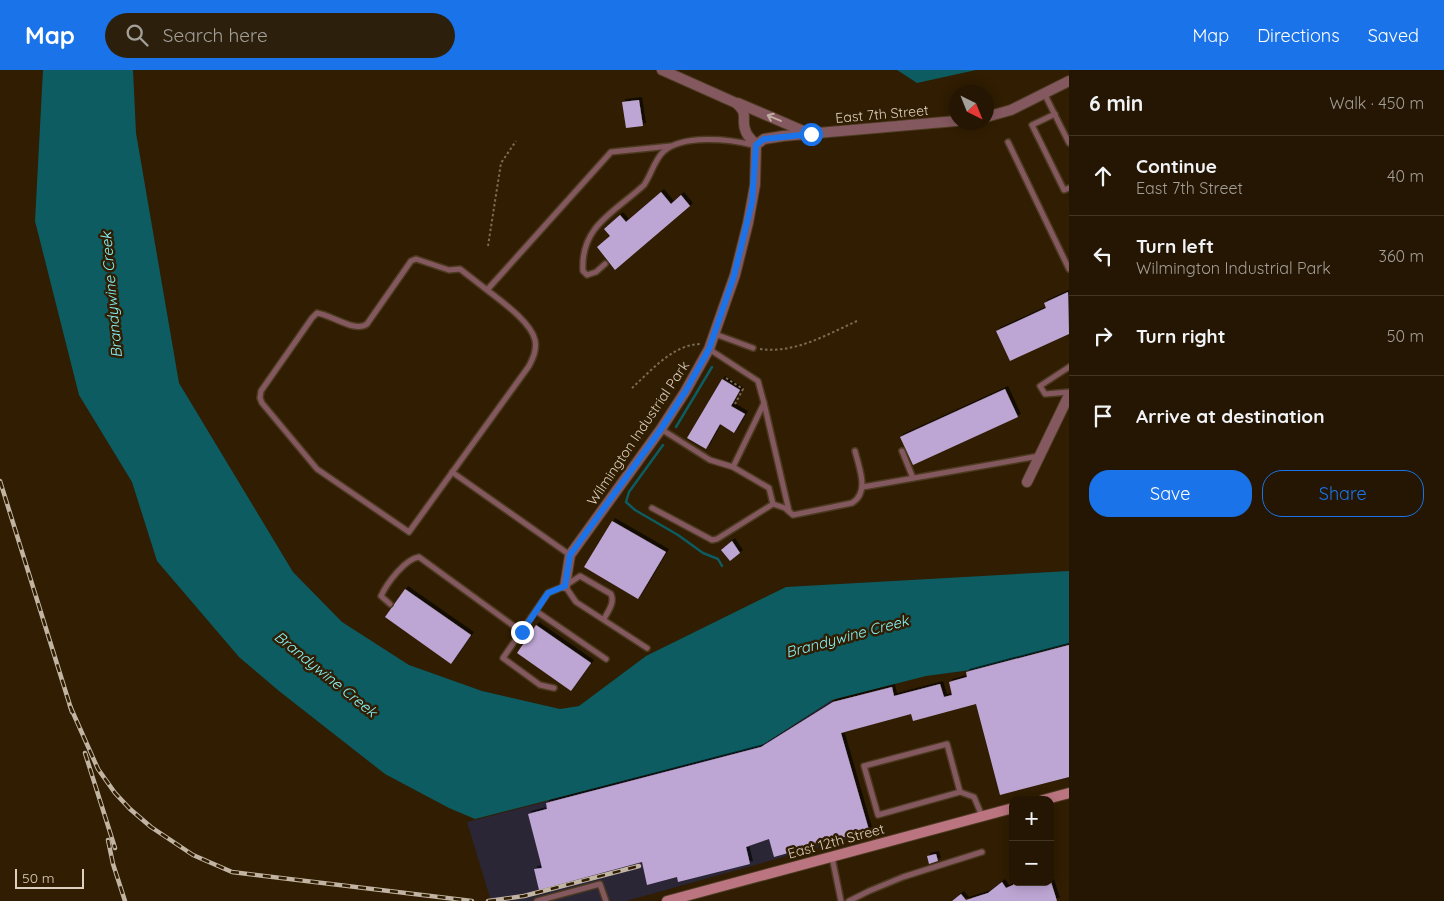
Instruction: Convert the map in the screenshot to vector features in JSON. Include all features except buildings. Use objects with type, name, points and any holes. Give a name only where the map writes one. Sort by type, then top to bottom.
[{"type":"main road","points":[[1054,797],[1069,793]]},
{"type":"main road","name":"East 12th Street","points":[[667,901],[1009,809]]},
{"type":"street","name":"East 7th Street","points":[[662,70],[811,134]]},
{"type":"street","points":[[994,115],[1010,110],[1069,81]]},
{"type":"street","points":[[736,103],[742,108],[744,114],[745,131],[756,145]]},
{"type":"street","name":"East 7th Street","points":[[756,145],[764,139],[949,122]]},
{"type":"street","name":"Wilmington Industrial Park","points":[[565,586],[570,555],[661,429],[685,392],[710,347],[734,276],[752,202],[756,145]]},
{"type":"street","points":[[1028,482],[1069,394]]},
{"type":"lane","points":[[1044,93],[1069,143]]},
{"type":"lane","points":[[1054,114],[1032,126],[1064,190],[1069,188]]},
{"type":"lane","points":[[487,290],[611,152],[671,146],[692,141],[734,140],[756,145]]},
{"type":"lane","points":[[1008,142],[1069,269]]},
{"type":"lane","points":[[605,264],[592,274],[587,275],[583,271],[584,254],[588,238],[601,222],[644,185],[649,179],[657,161],[671,146]]},
{"type":"lane","points":[[416,259],[449,270],[460,269],[487,290],[530,330],[535,339],[534,355],[529,366],[409,532],[317,469],[262,403],[260,398],[261,391],[317,313],[358,328],[364,326],[412,261],[416,259]]},
{"type":"lane","points":[[715,334],[753,348]]},
{"type":"lane","points":[[710,347],[758,380],[789,512]]},
{"type":"lane","points":[[1069,367],[1040,386],[1045,394],[1069,394]]},
{"type":"lane","points":[[734,467],[764,403]]},
{"type":"lane","points":[[661,429],[710,460],[734,467],[769,488],[773,504]]},
{"type":"lane","points":[[773,504],[785,508],[793,514],[852,503],[859,497],[863,487],[855,451]]},
{"type":"lane","points":[[902,451],[913,478]]},
{"type":"lane","points":[[863,487],[1039,456]]},
{"type":"lane","points":[[452,472],[570,555]]},
{"type":"lane","points":[[652,508],[712,540],[718,539],[773,504]]},
{"type":"lane","points":[[390,604],[381,596],[383,590],[404,565],[414,558],[419,558],[522,632]]},
{"type":"lane","points":[[554,688],[540,685],[503,658],[548,593],[565,586],[580,576],[611,594],[613,599],[612,605],[604,619]]},
{"type":"lane","points":[[565,586],[576,602],[647,648]]},
{"type":"lane","points":[[536,611],[606,659]]},
{"type":"lane","points":[[960,792],[946,744],[864,766],[878,815],[960,792],[974,797],[982,816]]},
{"type":"lane","points":[[849,901],[903,877],[982,852]]},
{"type":"lane","points":[[831,857],[841,901]]},
{"type":"lane","points":[[537,901],[600,884],[606,901]]},
{"type":"path","points":[[488,246],[501,163],[516,141]]},
{"type":"path","points":[[753,348],[770,350],[794,348],[857,322]]},
{"type":"path","points":[[632,388],[678,350],[693,344],[710,347]]},
{"type":"path","points":[[726,378],[743,389],[735,404]]},
{"type":"shaded area","points":[[832,700],[869,833],[626,901],[491,901],[467,822],[761,746]]},
{"type":"water","name":"Brandywine Creek","points":[[43,70],[133,70],[136,133],[179,383],[293,572],[342,622],[409,665],[482,691],[560,709],[579,706],[646,656],[786,587],[1069,571],[1069,644],[971,670],[926,676],[832,700],[761,746],[475,819],[449,808],[385,774],[279,691],[239,657],[157,561],[132,482],[79,395],[35,221]]},
{"type":"water","points":[[897,70],[976,70],[917,83]]},
{"type":"waterway","points":[[676,427],[712,367]]},
{"type":"waterway","points":[[663,445],[629,492],[626,502],[635,510],[678,535],[703,553],[718,559],[722,566]]},
{"type":"railway","points":[[0,481],[72,712]]},
{"type":"railway","points":[[70,706],[98,769],[115,793],[151,827],[193,855],[232,872],[472,901]]},
{"type":"railway","points":[[85,753],[115,848]]},
{"type":"railway","points":[[108,840],[113,864],[125,901]]},
{"type":"railway","points":[[488,901],[524,896],[639,866]]},
{"type":"route","points":[[522,632],[548,593],[565,586],[570,555],[661,429],[685,392],[709,349],[734,276],[752,202],[755,185],[756,145],[764,139],[811,134]]}]
